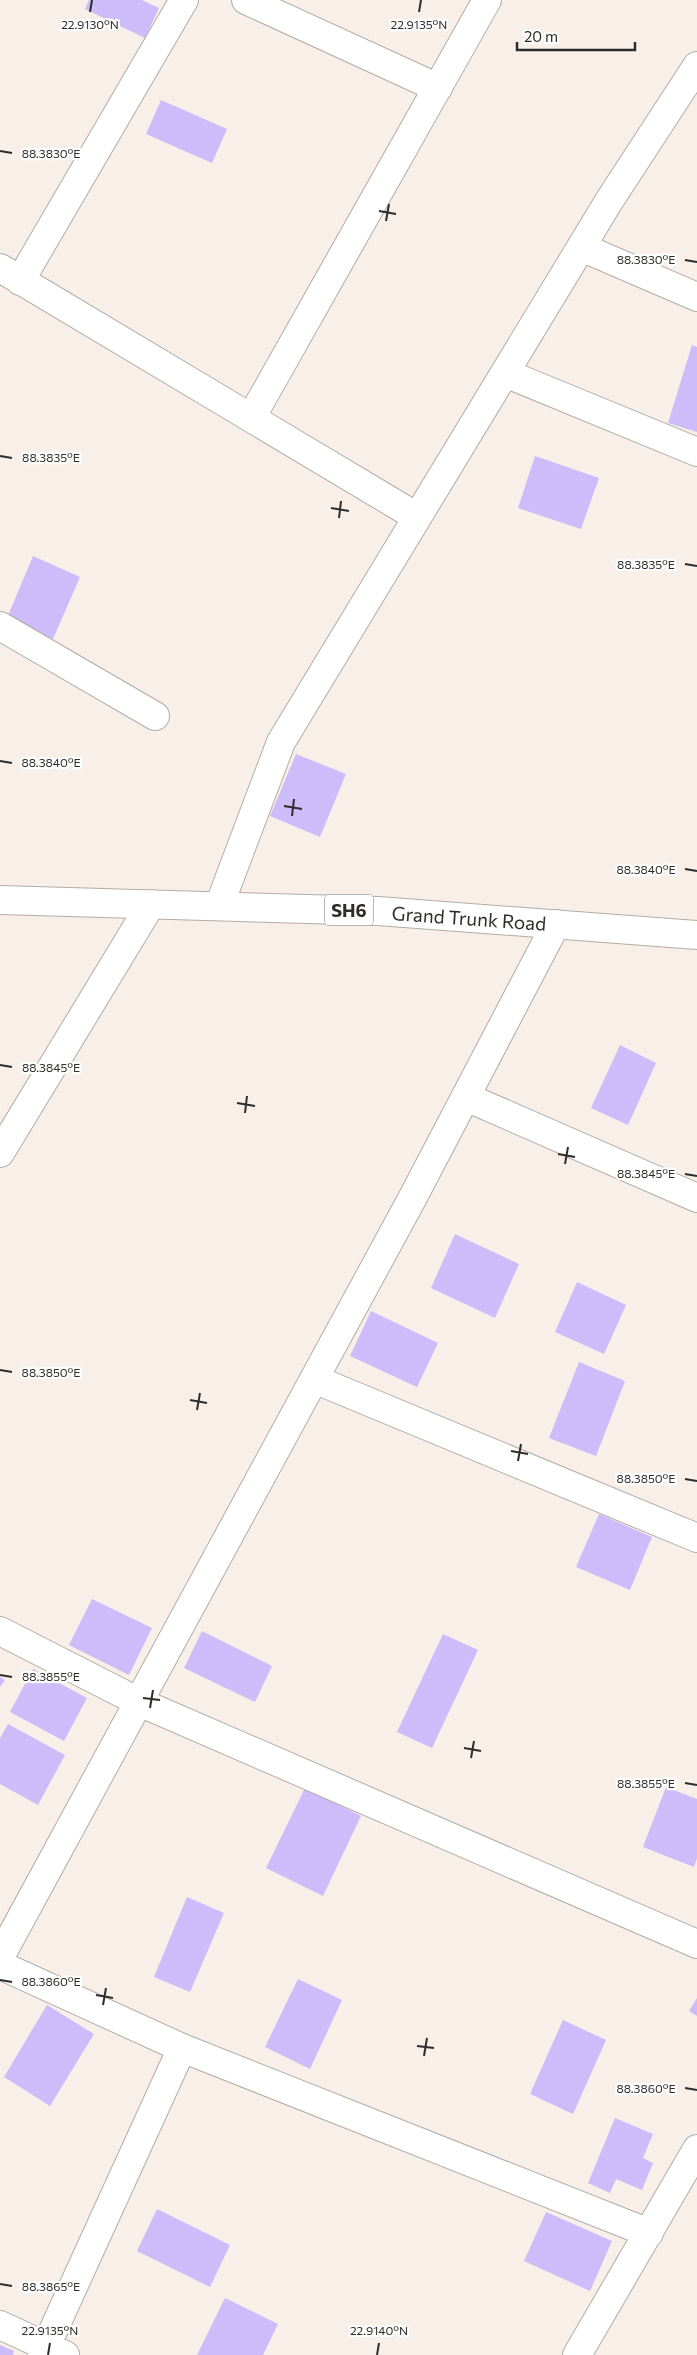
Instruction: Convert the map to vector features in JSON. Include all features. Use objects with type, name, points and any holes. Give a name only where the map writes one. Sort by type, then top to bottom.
[{"type":"street","points":[[184,0],[10,274],[417,517]]},
{"type":"street","points":[[246,0],[438,88]]},
{"type":"street","points":[[251,418],[487,0]]},
{"type":"street","points":[[219,906],[281,742],[609,201],[697,66]]},
{"type":"street","points":[[581,247],[697,297]]},
{"type":"street","points":[[504,373],[697,452]]},
{"type":"street","points":[[0,626],[155,716]]},
{"type":"street","name":"Grand Trunk Road","points":[[0,900],[378,911],[697,935]]},
{"type":"street","points":[[0,1153],[151,904]]},
{"type":"street","points":[[0,1957],[314,1379],[556,924]]},
{"type":"street","points":[[466,1096],[697,1198]]},
{"type":"street","points":[[314,1379],[697,1538]]},
{"type":"street","points":[[0,1631],[139,1702],[697,1944]]},
{"type":"street","points":[[0,1965],[182,2048],[649,2233]]},
{"type":"street","points":[[0,2325],[51,2352],[182,2048]]},
{"type":"street","points":[[578,2355],[649,2233],[688,2185],[697,2149]]},
{"type":"building","points":[[89,0],[142,0],[159,8],[145,38],[85,9]]},
{"type":"building","points":[[161,100],[227,129],[212,163],[146,134]]},
{"type":"building","points":[[692,345],[697,347],[697,432],[668,423]]},
{"type":"building","points":[[535,456],[599,478],[581,529],[518,508]]},
{"type":"building","points":[[33,556],[80,577],[53,639],[7,618]]},
{"type":"building","points":[[296,754],[346,774],[320,837],[270,816]]},
{"type":"building","points":[[620,1045],[656,1063],[628,1125],[591,1108]]},
{"type":"building","points":[[455,1234],[519,1264],[495,1318],[431,1288]]},
{"type":"building","points":[[577,1282],[626,1305],[604,1354],[555,1332]]},
{"type":"building","points":[[371,1311],[438,1343],[417,1387],[350,1356]]},
{"type":"building","points":[[579,1362],[625,1381],[596,1456],[549,1438]]},
{"type":"building","points":[[599,1514],[652,1537],[630,1590],[576,1567]]},
{"type":"building","points":[[92,1599],[152,1628],[129,1675],[69,1645]]},
{"type":"building","points":[[202,1631],[272,1666],[255,1702],[184,1668]]},
{"type":"building","points":[[443,1634],[478,1650],[432,1748],[397,1732]]},
{"type":"building","points":[[33,1669],[87,1698],[64,1741],[10,1712]]},
{"type":"building","points":[[0,1677],[5,1680],[0,1687]]},
{"type":"building","points":[[8,1724],[65,1755],[38,1805],[0,1784],[0,1738]]},
{"type":"building","points":[[666,1787],[697,1799],[697,1858],[694,1867],[643,1847]]},
{"type":"building","points":[[305,1788],[361,1816],[323,1896],[266,1868]]},
{"type":"building","points":[[187,1897],[224,1913],[190,1992],[154,1977]]},
{"type":"building","points":[[298,1979],[342,2000],[310,2069],[265,2047]]},
{"type":"building","points":[[697,1998],[697,2016],[689,2011]]},
{"type":"building","points":[[47,2005],[94,2034],[50,2106],[4,2077]]},
{"type":"building","points":[[563,2020],[606,2040],[573,2114],[530,2094]]},
{"type":"building","points":[[615,2118],[653,2134],[643,2158],[653,2163],[642,2190],[616,2179],[610,2193],[588,2183]]},
{"type":"building","points":[[157,2209],[230,2245],[210,2287],[137,2251]]},
{"type":"building","points":[[546,2212],[612,2241],[590,2291],[524,2261]]},
{"type":"building","points":[[225,2298],[278,2324],[263,2355],[197,2355]]},
{"type":"building","points":[[0,2345],[14,2351],[13,2355],[0,2355]]}]
